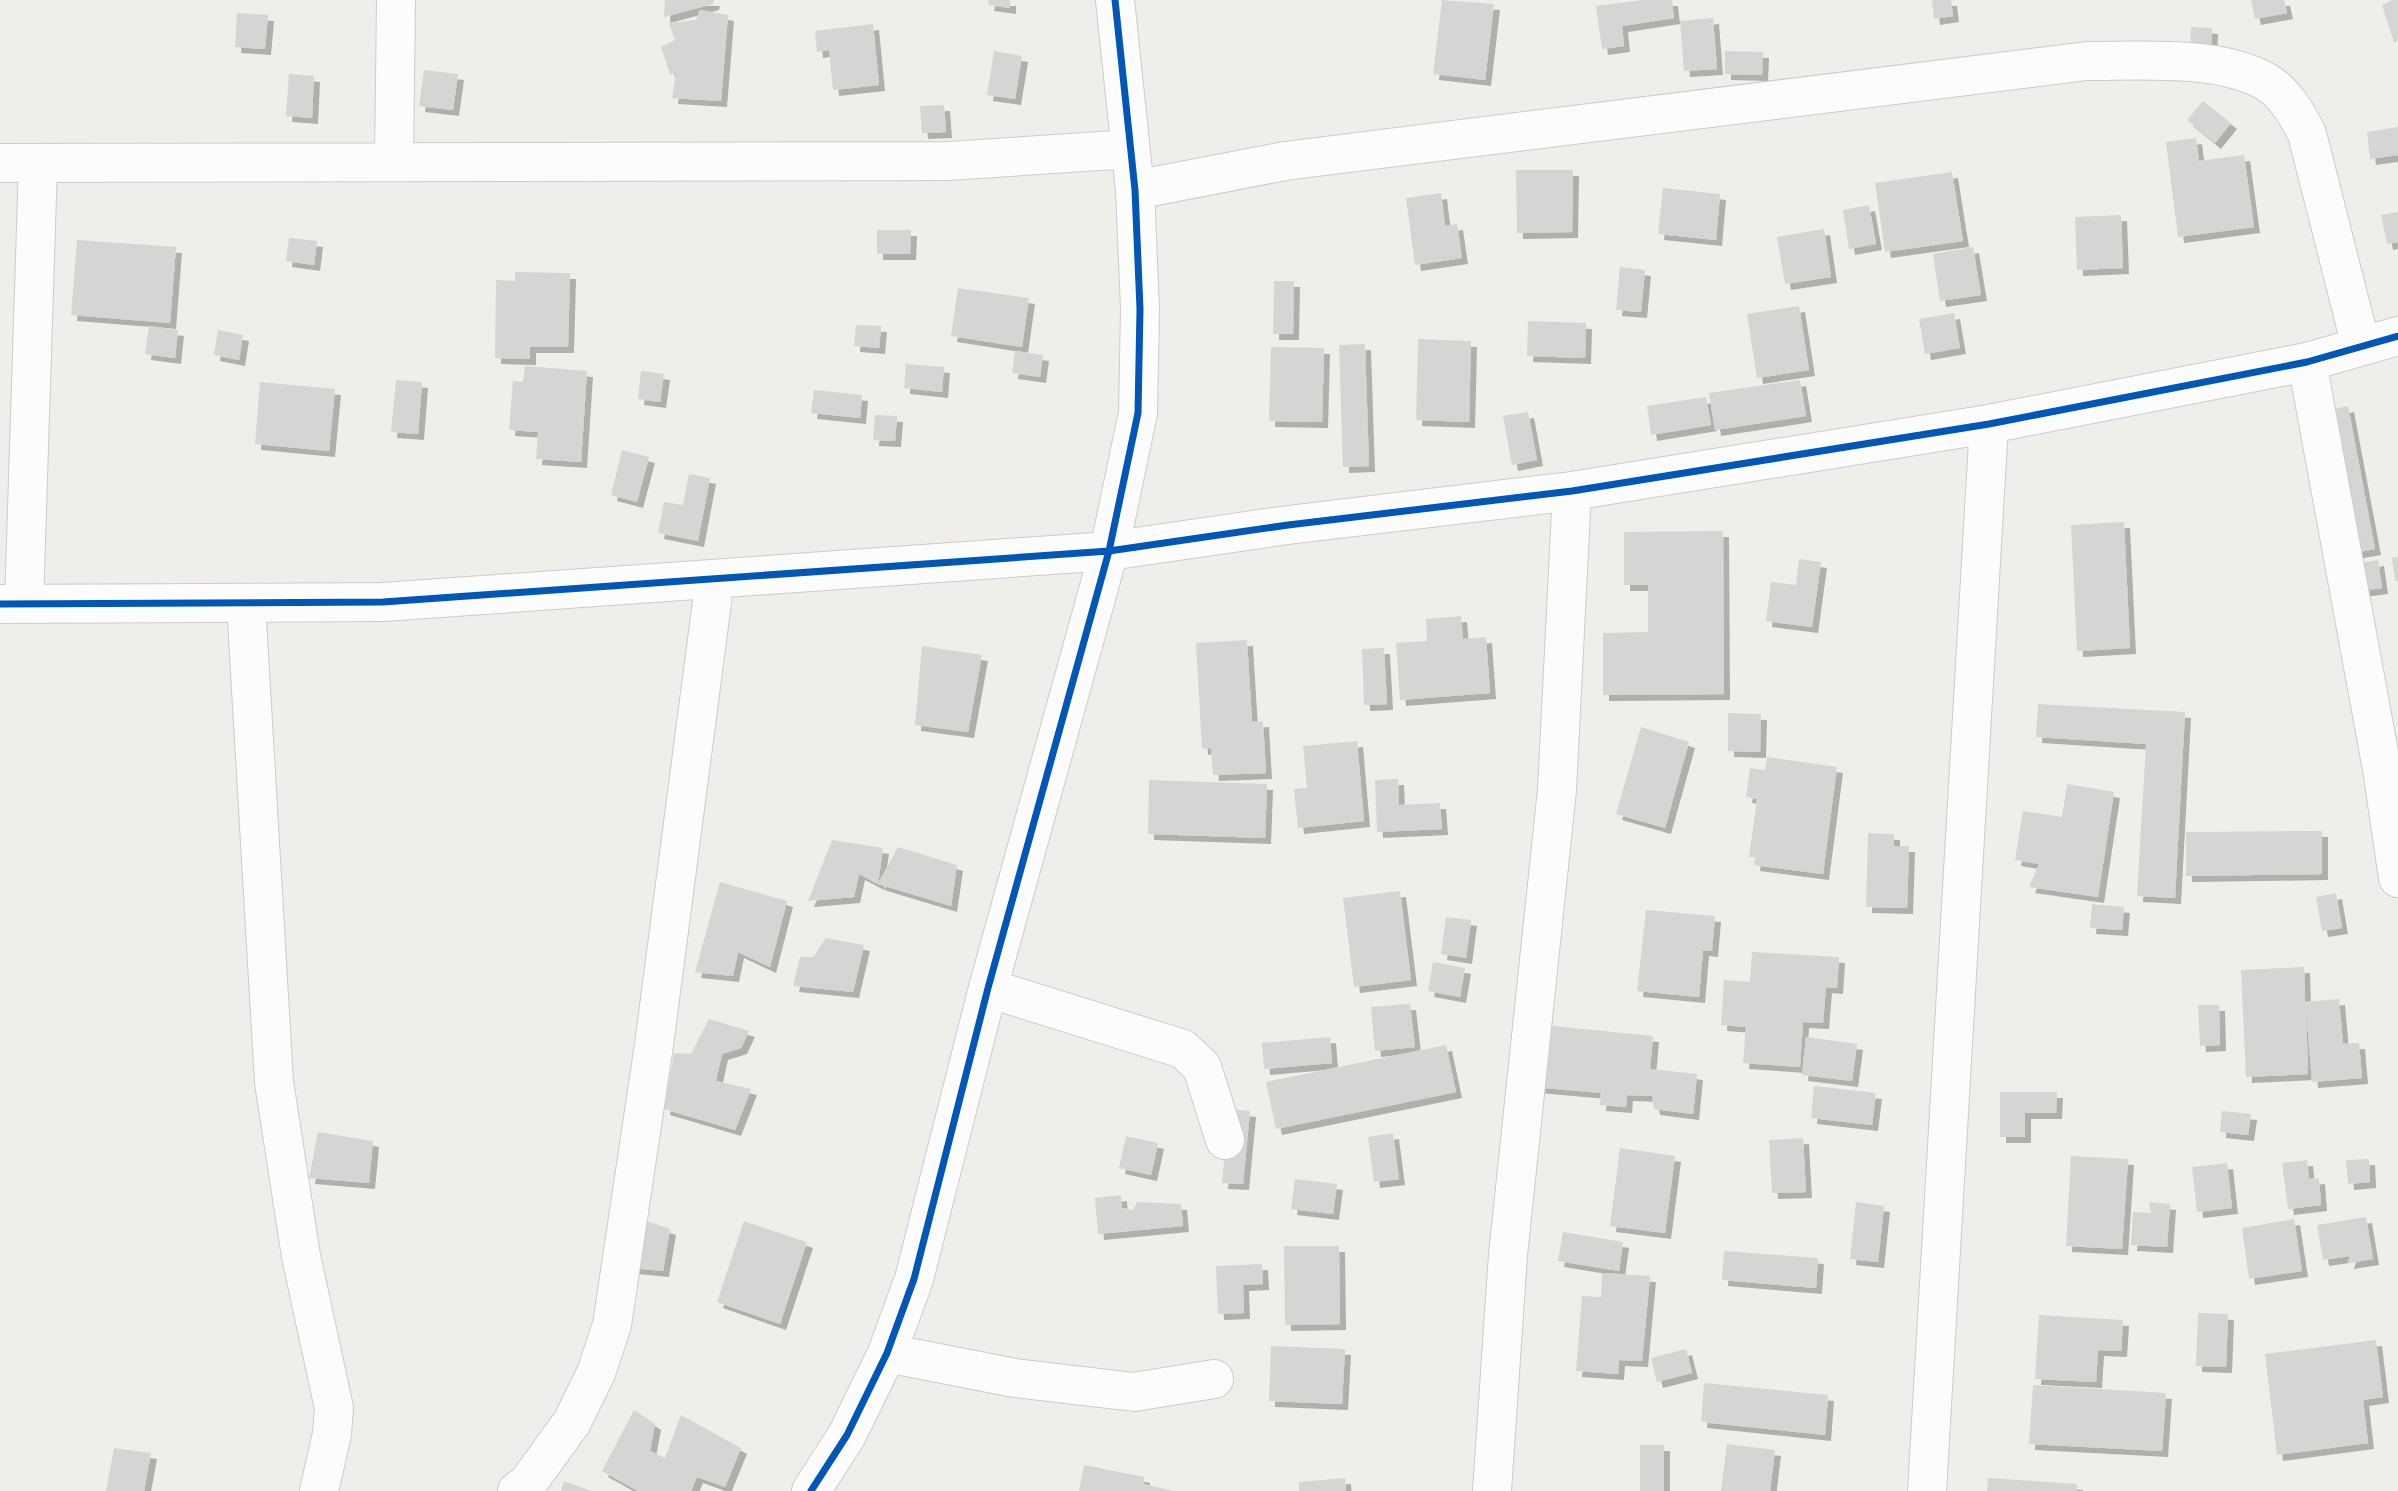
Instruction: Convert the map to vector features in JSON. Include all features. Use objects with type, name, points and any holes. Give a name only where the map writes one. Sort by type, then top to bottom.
[{"type":"street","points":[[394,162],[396,0]]},
{"type":"street","points":[[811,1491],[847,1434],[887,1353],[914,1279],[988,988],[1109,551],[1138,414],[1140,309],[1135,190],[1115,0]]},
{"type":"street","points":[[1135,190],[1285,161],[2087,61],[2162,61],[2227,68],[2265,81],[2292,106],[2307,134],[2361,346]]},
{"type":"street","points":[[0,163],[950,161],[1130,149]]},
{"type":"street","points":[[38,164],[12,604],[383,602],[1109,551],[1288,525],[1572,491],[1989,425],[2307,362],[2398,337]]},
{"type":"street","points":[[2307,362],[2382,769],[2398,878]]},
{"type":"street","points":[[1927,1491],[1989,425]]},
{"type":"street","points":[[1492,1491],[1508,1255],[1557,789],[1572,491]]},
{"type":"street","points":[[517,1491],[527,1484],[572,1422],[596,1373],[612,1325],[654,1045],[715,579]]},
{"type":"street","points":[[246,603],[274,1082],[301,1256],[334,1408],[326,1490]]},
{"type":"street","points":[[988,988],[1184,1049],[1202,1067],[1225,1140]]},
{"type":"street","points":[[887,1353],[1016,1378],[1134,1392],[1214,1379]]},
{"type":"building","points":[[665,0],[714,0],[713,4],[664,17]]},
{"type":"building","points":[[989,0],[1010,0],[1010,8],[988,5]]},
{"type":"building","points":[[1442,0],[1494,4],[1485,80],[1433,74]]},
{"type":"building","points":[[1642,0],[1672,0],[1674,18],[1622,26],[1624,46],[1602,49],[1596,6]]},
{"type":"building","points":[[1932,0],[1951,0],[1953,16],[1934,19]]},
{"type":"building","points":[[2251,0],[2284,0],[2287,13],[2255,19]]},
{"type":"building","points":[[2398,0],[2398,40],[2394,43],[2382,5]]},
{"type":"building","points":[[700,10],[728,15],[721,101],[672,98],[676,73],[670,74],[661,47],[675,40],[669,23],[696,20]]},
{"type":"building","points":[[237,13],[268,15],[265,49],[235,47]]},
{"type":"building","points":[[1713,18],[1717,69],[1684,71],[1680,21]]},
{"type":"building","points":[[873,24],[879,85],[833,90],[829,50],[817,52],[815,31]]},
{"type":"building","points":[[2191,27],[2212,28],[2211,52],[2190,52]]},
{"type":"building","points":[[994,51],[1022,56],[1015,99],[987,95]]},
{"type":"building","points":[[1725,51],[1763,52],[1762,75],[1725,74]]},
{"type":"building","points":[[424,70],[458,74],[453,110],[419,106]]},
{"type":"building","points":[[289,74],[314,76],[312,118],[286,116]]},
{"type":"building","points":[[2203,101],[2231,123],[2215,143],[2187,120]]},
{"type":"building","points":[[944,105],[946,132],[922,133],[920,106]]},
{"type":"building","points":[[2398,127],[2398,155],[2370,159],[2367,132]]},
{"type":"building","points":[[2196,138],[2199,161],[2244,155],[2254,227],[2178,237],[2166,142]]},
{"type":"building","points":[[1516,170],[1573,170],[1572,232],[1517,233]]},
{"type":"building","points":[[1952,172],[1963,241],[1885,252],[1875,183]]},
{"type":"building","points":[[1663,188],[1720,194],[1716,240],[1658,234]]},
{"type":"building","points":[[1441,193],[1445,226],[1457,224],[1462,258],[1415,265],[1406,198]]},
{"type":"building","points":[[1869,205],[1876,244],[1849,249],[1843,210]]},
{"type":"building","points":[[2398,212],[2398,242],[2387,244],[2381,215]]},
{"type":"building","points":[[2121,215],[2123,268],[2077,270],[2075,217]]},
{"type":"building","points":[[1824,229],[1831,277],[1785,284],[1777,237]]},
{"type":"building","points":[[877,230],[911,230],[910,254],[877,254]]},
{"type":"building","points":[[289,238],[317,241],[314,265],[286,261]]},
{"type":"building","points":[[77,240],[176,247],[170,323],[71,315]]},
{"type":"building","points":[[1973,247],[1981,295],[1940,301],[1933,254]]},
{"type":"building","points":[[1620,267],[1645,270],[1641,312],[1616,310]]},
{"type":"building","points":[[515,272],[570,273],[568,347],[530,347],[530,359],[495,358],[496,280],[515,281]]},
{"type":"building","points":[[1274,281],[1294,281],[1293,334],[1273,334]]},
{"type":"building","points":[[958,288],[1029,298],[1022,347],[951,336]]},
{"type":"building","points":[[1799,306],[1809,370],[1757,378],[1747,314]]},
{"type":"building","points":[[1954,313],[1960,348],[1925,354],[1919,319]]},
{"type":"building","points":[[1528,321],[1586,323],[1585,358],[1527,356]]},
{"type":"building","points":[[856,325],[881,326],[879,348],[854,346]]},
{"type":"building","points":[[149,326],[178,330],[175,358],[145,354]]},
{"type":"building","points":[[218,330],[243,335],[239,360],[214,355]]},
{"type":"building","points":[[1418,339],[1471,341],[1469,422],[1416,420]]},
{"type":"building","points":[[1365,344],[1369,466],[1343,467],[1339,345]]},
{"type":"building","points":[[1271,347],[1324,348],[1322,422],[1269,421]]},
{"type":"building","points":[[1015,351],[1043,355],[1040,377],[1012,373]]},
{"type":"building","points":[[906,364],[944,367],[942,392],[904,388]]},
{"type":"building","points":[[525,366],[587,371],[581,462],[536,459],[538,432],[509,430],[513,381],[523,382]]},
{"type":"building","points":[[641,371],[664,374],[660,402],[638,399]]},
{"type":"building","points":[[396,380],[422,382],[418,434],[391,432]]},
{"type":"building","points":[[1800,380],[1806,416],[1715,430],[1709,393]]},
{"type":"building","points":[[260,382],[335,389],[329,451],[255,444]]},
{"type":"building","points":[[814,390],[862,395],[860,418],[811,413]]},
{"type":"building","points":[[1706,397],[1711,425],[1651,435],[1647,406]]},
{"type":"building","points":[[2348,406],[2375,549],[2347,554],[2321,412]]},
{"type":"building","points":[[1528,412],[1537,460],[1512,465],[1503,416]]},
{"type":"building","points":[[875,415],[897,416],[895,441],[873,440]]},
{"type":"building","points":[[622,450],[649,457],[637,502],[611,495]]},
{"type":"building","points":[[689,474],[710,478],[698,541],[658,533],[664,502],[683,505]]},
{"type":"building","points":[[2124,522],[2130,648],[2077,651],[2071,525]]},
{"type":"building","points":[[1723,531],[1724,694],[1603,695],[1603,633],[1648,632],[1648,585],[1624,585],[1624,532]]},
{"type":"building","points":[[2398,557],[2398,581],[2395,581],[2392,558]]},
{"type":"building","points":[[1799,559],[1821,562],[1812,627],[1766,621],[1771,582],[1796,585]]},
{"type":"building","points":[[2378,560],[2382,588],[2359,591],[2355,564]]},
{"type":"building","points":[[1461,616],[1463,639],[1486,637],[1490,693],[1400,700],[1396,643],[1427,641],[1426,619]]},
{"type":"building","points":[[1247,640],[1252,722],[1263,721],[1266,773],[1213,775],[1211,748],[1202,749],[1196,643]]},
{"type":"building","points":[[922,646],[982,655],[968,732],[915,725]]},
{"type":"building","points":[[1384,648],[1387,704],[1364,705],[1362,649]]},
{"type":"building","points":[[2038,704],[2185,712],[2175,898],[2137,896],[2146,744],[2036,737]]},
{"type":"building","points":[[1728,713],[1761,714],[1760,752],[1728,751]]},
{"type":"building","points":[[1641,727],[1689,742],[1665,828],[1616,814]]},
{"type":"building","points":[[1357,741],[1364,821],[1298,828],[1294,789],[1307,788],[1303,746]]},
{"type":"building","points":[[1767,757],[1837,767],[1823,874],[1754,865],[1755,857],[1749,857],[1757,799],[1746,797],[1750,768],[1765,770]]},
{"type":"building","points":[[1398,779],[1399,805],[1440,803],[1442,829],[1377,832],[1375,780]]},
{"type":"building","points":[[1149,780],[1267,784],[1265,838],[1148,834]]},
{"type":"building","points":[[2067,784],[2114,792],[2098,897],[2029,887],[2039,864],[2015,860],[2023,811],[2062,817]]},
{"type":"building","points":[[2322,831],[2322,874],[2186,876],[2186,832]]},
{"type":"building","points":[[1868,833],[1894,834],[1894,846],[1909,846],[1907,908],[1866,907]]},
{"type":"building","points":[[832,840],[883,848],[878,884],[859,874],[854,897],[808,901]]},
{"type":"building","points":[[898,847],[957,865],[951,906],[878,884]]},
{"type":"building","points":[[720,882],[787,901],[770,967],[738,952],[733,976],[695,972]]},
{"type":"building","points":[[1400,891],[1411,980],[1354,987],[1343,898]]},
{"type":"building","points":[[2336,893],[2342,928],[2322,931],[2316,897]]},
{"type":"building","points":[[2092,904],[2124,907],[2122,930],[2090,928]]},
{"type":"building","points":[[1646,910],[1715,916],[1712,951],[1703,950],[1699,997],[1637,991]]},
{"type":"building","points":[[1446,917],[1471,920],[1466,958],[1441,954]]},
{"type":"building","points":[[826,938],[864,945],[853,992],[793,986],[800,957],[813,957]]},
{"type":"building","points":[[1752,952],[1839,957],[1837,988],[1826,987],[1823,1023],[1803,1022],[1800,1067],[1743,1063],[1746,1027],[1721,1025],[1724,980],[1750,982]]},
{"type":"building","points":[[1433,962],[1465,968],[1460,997],[1428,991]]},
{"type":"building","points":[[2304,967],[2305,1002],[2339,999],[2343,1044],[2359,1043],[2362,1078],[2312,1082],[2306,1007],[2308,1074],[2246,1077],[2241,970]]},
{"type":"building","points":[[1410,1004],[1415,1047],[1375,1051],[1371,1007]]},
{"type":"building","points":[[2198,1005],[2219,1005],[2220,1045],[2200,1046]]},
{"type":"building","points":[[709,1019],[749,1031],[741,1048],[722,1054],[716,1081],[751,1089],[735,1130],[664,1109],[674,1053],[691,1054]]},
{"type":"building","points":[[1543,1025],[1653,1036],[1650,1069],[1697,1074],[1693,1114],[1654,1109],[1652,1096],[1627,1095],[1626,1107],[1600,1105],[1601,1093],[1533,1087]]},
{"type":"building","points":[[1330,1037],[1332,1063],[1264,1069],[1262,1043]]},
{"type":"building","points":[[1806,1037],[1857,1044],[1852,1081],[1802,1075]]},
{"type":"building","points":[[1446,1045],[1456,1092],[1276,1129],[1266,1082]]},
{"type":"building","points":[[1814,1086],[1876,1093],[1872,1125],[1811,1118]]},
{"type":"building","points":[[2000,1092],[2057,1092],[2056,1113],[2025,1113],[2025,1137],[2000,1137]]},
{"type":"building","points":[[1229,1109],[1250,1111],[1243,1184],[1222,1183]]},
{"type":"building","points":[[2222,1111],[2251,1114],[2248,1135],[2220,1132]]},
{"type":"building","points":[[318,1132],[373,1141],[369,1183],[309,1178]]},
{"type":"building","points":[[1393,1133],[1399,1179],[1374,1182],[1368,1137]]},
{"type":"building","points":[[1126,1136],[1158,1143],[1151,1175],[1119,1168]]},
{"type":"building","points":[[1803,1138],[1806,1192],[1772,1193],[1769,1140]]},
{"type":"building","points":[[1620,1148],[1675,1156],[1665,1233],[1610,1226]]},
{"type":"building","points":[[2071,1156],[2128,1159],[2122,1249],[2066,1246]]},
{"type":"building","points":[[2369,1159],[2370,1182],[2348,1184],[2346,1160]]},
{"type":"building","points":[[2307,1160],[2309,1179],[2319,1178],[2321,1205],[2288,1209],[2282,1163]]},
{"type":"building","points":[[2227,1163],[2232,1208],[2197,1212],[2192,1167]]},
{"type":"building","points":[[1295,1179],[1337,1184],[1333,1214],[1291,1209]]},
{"type":"building","points":[[1121,1195],[1122,1208],[1133,1210],[1137,1202],[1181,1204],[1183,1226],[1098,1234],[1095,1198]]},
{"type":"building","points":[[1856,1202],[1884,1206],[1878,1262],[1850,1259]]},
{"type":"building","points":[[2149,1202],[2170,1204],[2167,1247],[2131,1245],[2133,1212],[2151,1213]]},
{"type":"building","points":[[2366,1217],[2373,1259],[2348,1263],[2350,1256],[2323,1260],[2317,1225]]},
{"type":"building","points":[[638,1218],[670,1229],[663,1271],[632,1268]]},
{"type":"building","points":[[2294,1219],[2302,1271],[2249,1279],[2242,1228]]},
{"type":"building","points":[[744,1221],[807,1242],[780,1324],[717,1302]]},
{"type":"building","points":[[1563,1232],[1623,1242],[1619,1271],[1558,1261]]},
{"type":"building","points":[[1284,1246],[1339,1246],[1340,1324],[1285,1325]]},
{"type":"building","points":[[1724,1251],[1818,1258],[1816,1288],[1722,1280]]},
{"type":"building","points":[[1262,1264],[1263,1284],[1243,1285],[1244,1313],[1218,1314],[1216,1266]]},
{"type":"building","points":[[1602,1273],[1650,1276],[1642,1361],[1619,1360],[1618,1374],[1576,1371],[1582,1296],[1601,1297]]},
{"type":"building","points":[[2198,1313],[2228,1314],[2226,1367],[2196,1366]]},
{"type":"building","points":[[2039,1315],[2123,1320],[2121,1351],[2098,1350],[2096,1382],[2035,1379]]},
{"type":"building","points":[[2376,1340],[2383,1397],[2363,1400],[2368,1443],[2277,1455],[2265,1354]]},
{"type":"building","points":[[1271,1346],[1345,1349],[1342,1404],[1269,1401]]},
{"type":"building","points":[[1686,1349],[1692,1373],[1657,1382],[1651,1358]]},
{"type":"building","points":[[1704,1383],[1828,1395],[1825,1435],[1701,1422]]},
{"type":"building","points":[[2033,1385],[2166,1393],[2162,1451],[2029,1444]]},
{"type":"building","points":[[634,1410],[655,1424],[650,1451],[665,1458],[681,1415],[741,1448],[725,1487],[697,1477],[691,1491],[638,1491],[602,1471]]},
{"type":"building","points":[[1727,1444],[1775,1450],[1770,1491],[1721,1491]]},
{"type":"building","points":[[1640,1445],[1664,1445],[1664,1491],[1640,1491]]},
{"type":"building","points":[[114,1448],[151,1453],[144,1491],[106,1491]]},
{"type":"building","points":[[1084,1465],[1144,1477],[1143,1484],[1173,1491],[1079,1491]]},
{"type":"building","points":[[1345,1478],[1346,1491],[1299,1491],[1299,1482]]},
{"type":"building","points":[[1988,1478],[2077,1484],[2077,1491],[1987,1491]]},
{"type":"building","points":[[564,1481],[592,1491],[561,1491]]},
{"type":"cycle path","points":[[811,1491],[847,1435],[887,1353],[914,1279],[988,988],[1109,551],[1138,413],[1140,309],[1135,190],[1115,0]]},
{"type":"cycle path","points":[[0,604],[383,602],[1109,551],[1288,525],[1572,491],[1989,424],[2307,362],[2398,336]]}]
